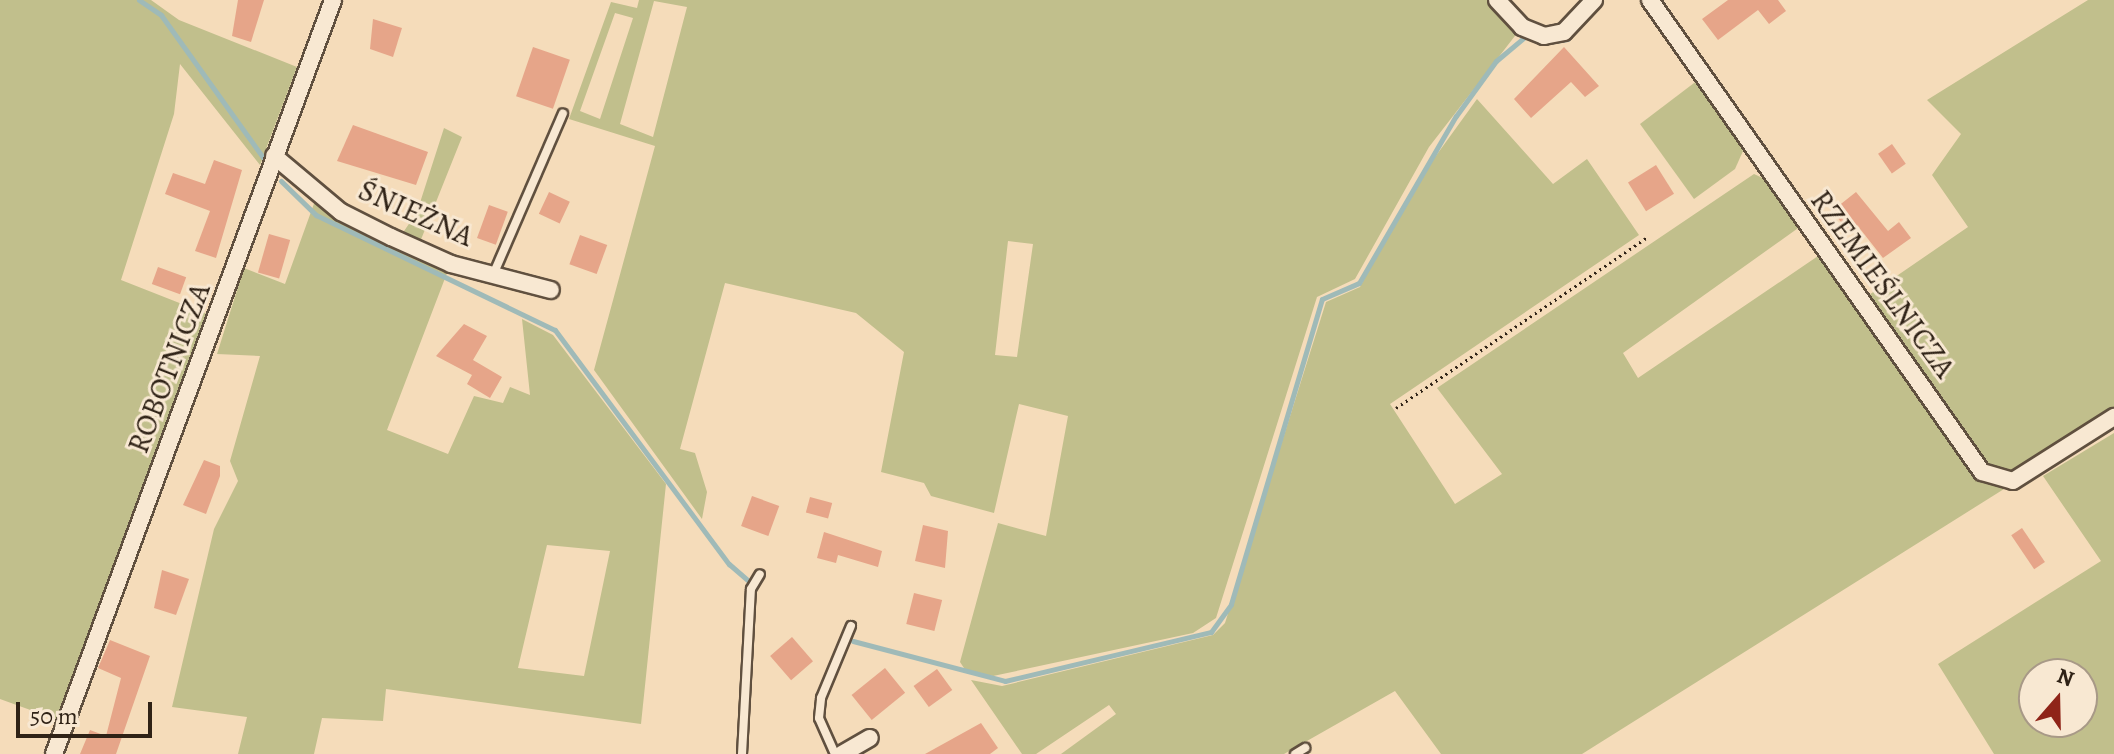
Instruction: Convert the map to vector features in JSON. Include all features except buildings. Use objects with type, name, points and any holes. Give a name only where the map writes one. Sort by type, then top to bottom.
[{"type":"street","name":"ROBOTNICZA","points":[[54,754],[333,0]]},
{"type":"street","points":[[1497,0],[1522,27],[1544,36],[1564,32],[1594,0]]},
{"type":"street","name":"RZEMIEŚLNICZA","points":[[1651,1],[1982,472],[2013,481],[2114,417]]},
{"type":"street","name":"ŚNIEŻNA","points":[[274,156],[341,212],[493,276],[551,290]]},
{"type":"street","points":[[842,754],[870,738]]},
{"type":"lane","points":[[493,276],[563,113]]},
{"type":"lane","points":[[742,754],[751,589],[760,574]]},
{"type":"lane","points":[[835,754],[819,718],[851,626]]},
{"type":"lane","points":[[1295,754],[1305,748]]},
{"type":"path","points":[[1396,408],[1648,237]]},
{"type":"shaded area","points":[[0,0],[151,0],[179,20],[297,67],[260,165],[180,64],[174,114],[121,280],[210,315],[58,720],[0,699]]},
{"type":"shaded area","points":[[639,0],[1491,0],[1518,32],[1429,147],[1355,279],[1317,297],[1216,618],[1193,633],[993,676],[966,671],[960,662],[998,523],[1046,536],[1068,416],[1019,404],[994,513],[931,496],[924,483],[881,472],[904,352],[856,313],[725,283],[680,449],[695,453],[707,492],[702,519],[594,370],[655,146],[569,119],[611,2],[637,8]],"holes":[[[654,1],[687,7],[653,137],[620,124]],[[615,13],[633,18],[600,119],[580,111]],[[1008,241],[1033,244],[1017,357],[995,355]]]},
{"type":"shaded area","points":[[2088,0],[2114,0],[2114,415],[2006,475],[1983,464],[1866,297],[1968,227],[1932,175],[1961,134],[1927,100]]},
{"type":"shaded area","points":[[1698,80],[1743,151],[1735,169],[1694,199],[1640,124]]},
{"type":"shaded area","points":[[1477,99],[1553,184],[1587,159],[1639,235],[1390,404],[1455,504],[1502,474],[1437,388],[1754,174],[1769,181],[1801,226],[1623,353],[1638,378],[1821,254],[1980,479],[2004,489],[1582,754],[1441,754],[1395,691],[1284,754],[1061,754],[1116,714],[1109,705],[1036,754],[1022,754],[971,680],[1002,686],[1213,635],[1225,623],[1326,302],[1360,287],[1417,182]]},
{"type":"shaded area","points":[[444,128],[462,137],[420,242],[400,237],[417,212]]},
{"type":"shaded area","points":[[316,198],[447,273],[387,430],[448,454],[474,396],[503,403],[510,387],[530,395],[522,319],[553,335],[666,484],[641,724],[386,689],[383,721],[322,718],[314,754],[238,754],[247,717],[172,707],[214,529],[238,481],[230,461],[260,356],[217,354],[244,268],[285,284]],"holes":[[[547,545],[610,551],[584,676],[518,668]]]},
{"type":"shaded area","points":[[2114,433],[2114,754],[1994,754],[1938,664],[2101,561],[2043,476]]},
{"type":"waterway","points":[[139,0],[161,15],[264,159]]},
{"type":"waterway","points":[[853,641],[1005,681],[1211,632],[1231,604],[1322,299],[1359,283],[1456,116],[1496,61],[1525,37]]},
{"type":"waterway","points":[[1542,43],[1568,39]]},
{"type":"waterway","points":[[281,181],[316,215],[555,330],[729,564],[755,587]]}]
